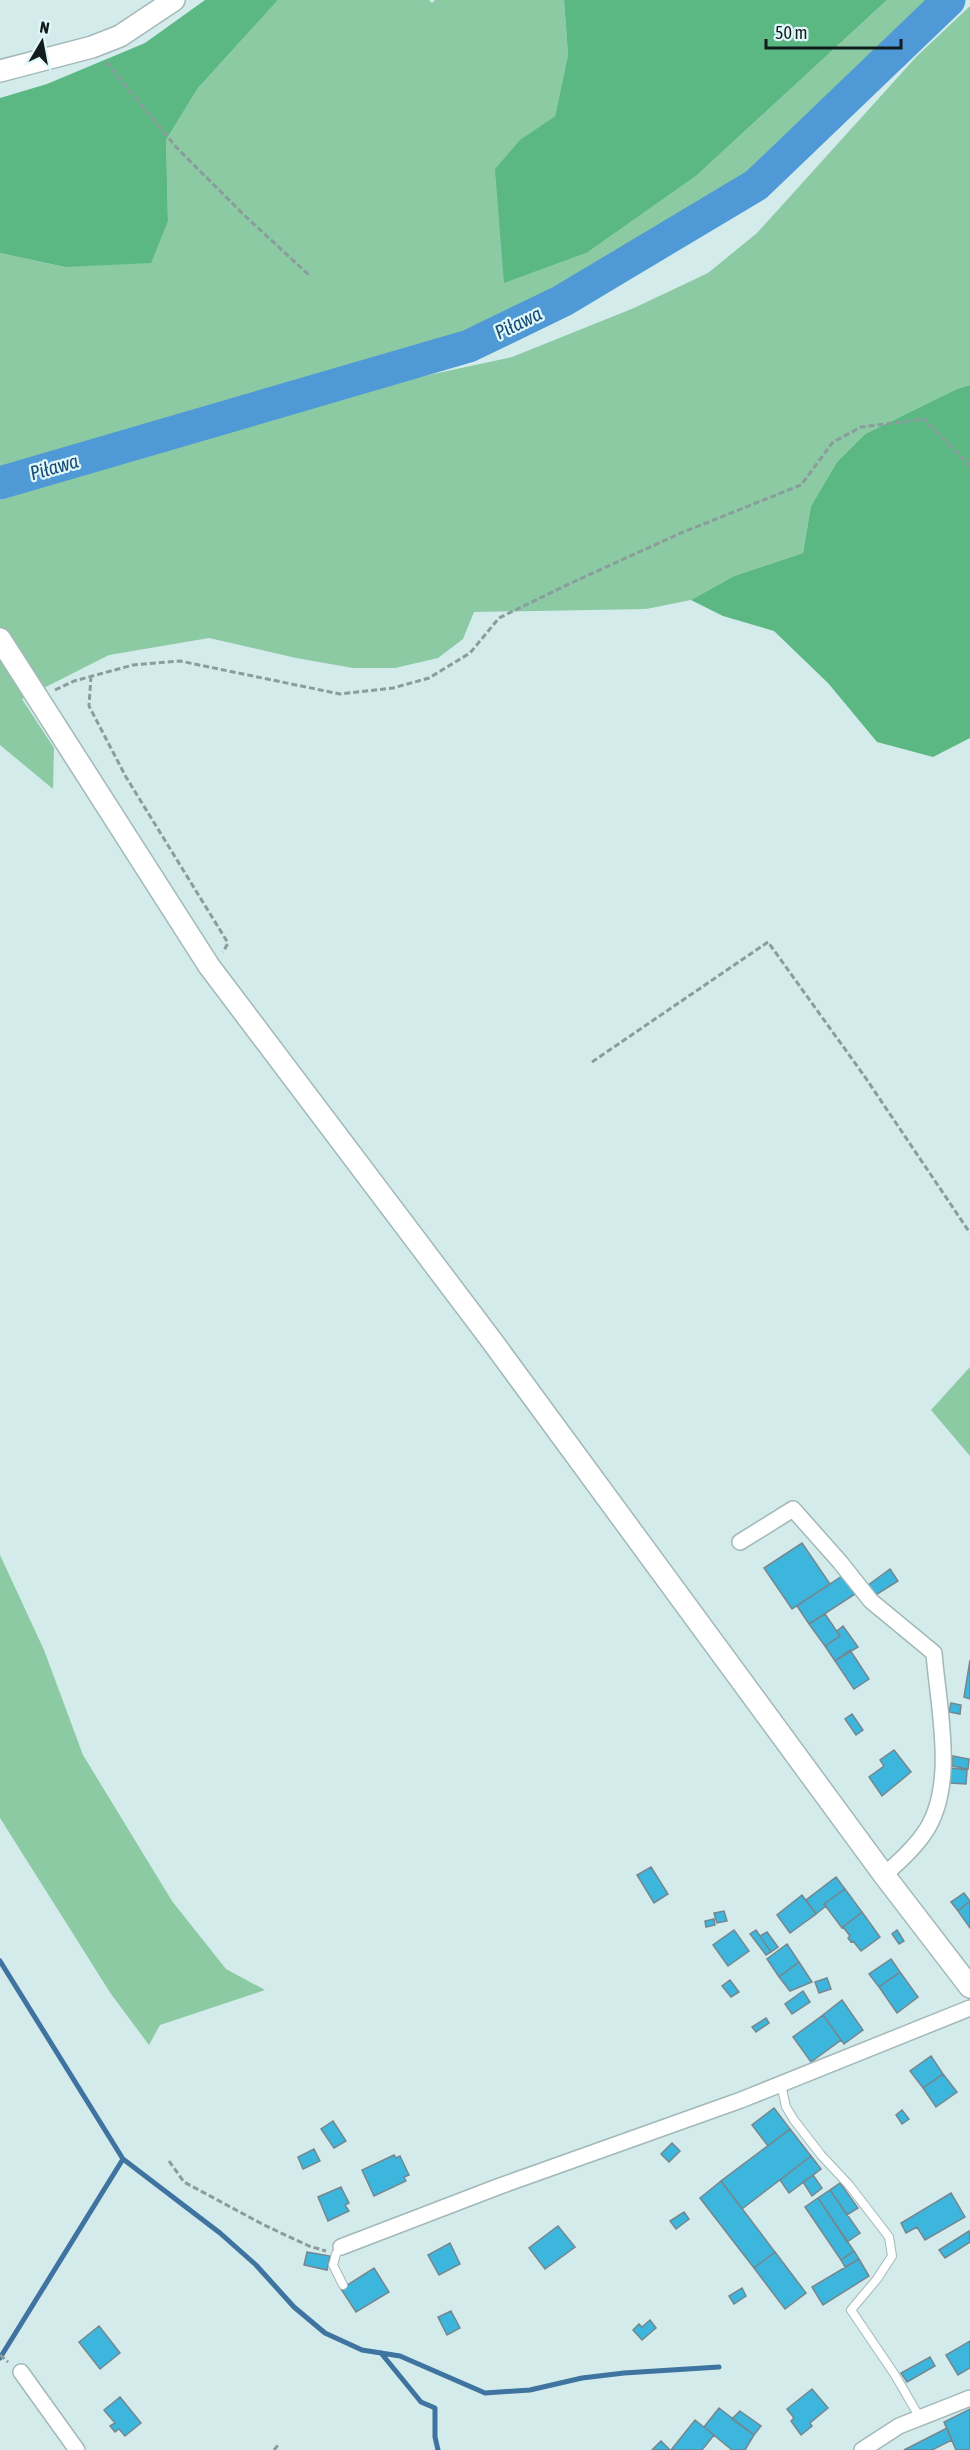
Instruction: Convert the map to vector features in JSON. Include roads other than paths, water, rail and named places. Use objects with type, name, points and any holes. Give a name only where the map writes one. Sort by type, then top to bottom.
[{"type":"main road","points":[[0,71],[92,47],[120,36],[174,0]]},
{"type":"main road","points":[[0,639],[209,966],[503,1356],[884,1875],[970,1987]]},
{"type":"street","points":[[740,1542],[793,1509],[871,1601],[934,1653],[944,1761],[940,1801],[924,1834],[884,1875]]},
{"type":"street","points":[[339,2250],[500,2186],[781,2084],[970,2008]]},
{"type":"street","points":[[21,2372],[77,2450]]},
{"type":"street","points":[[862,2450],[885,2434],[970,2398]]},
{"type":"street","points":[[884,2450],[885,2434]]},
{"type":"lane","points":[[781,2084],[786,2107],[794,2120],[889,2237],[892,2256],[877,2279],[851,2310],[895,2375],[920,2418]]},
{"type":"lane","points":[[339,2250],[333,2265],[343,2285]]},
{"type":"waterway","name":"Piława","points":[[0,483],[469,346],[562,301],[756,185],[949,0]]},
{"type":"waterway","points":[[0,1961],[123,2159],[220,2233],[256,2265],[294,2307],[325,2333],[362,2350],[400,2356],[485,2393],[530,2390],[582,2378],[624,2373],[719,2367]]},
{"type":"waterway","points":[[0,2358],[123,2159]]},
{"type":"waterway","points":[[381,2353],[421,2402],[435,2408],[435,2437],[438,2450]]}]
